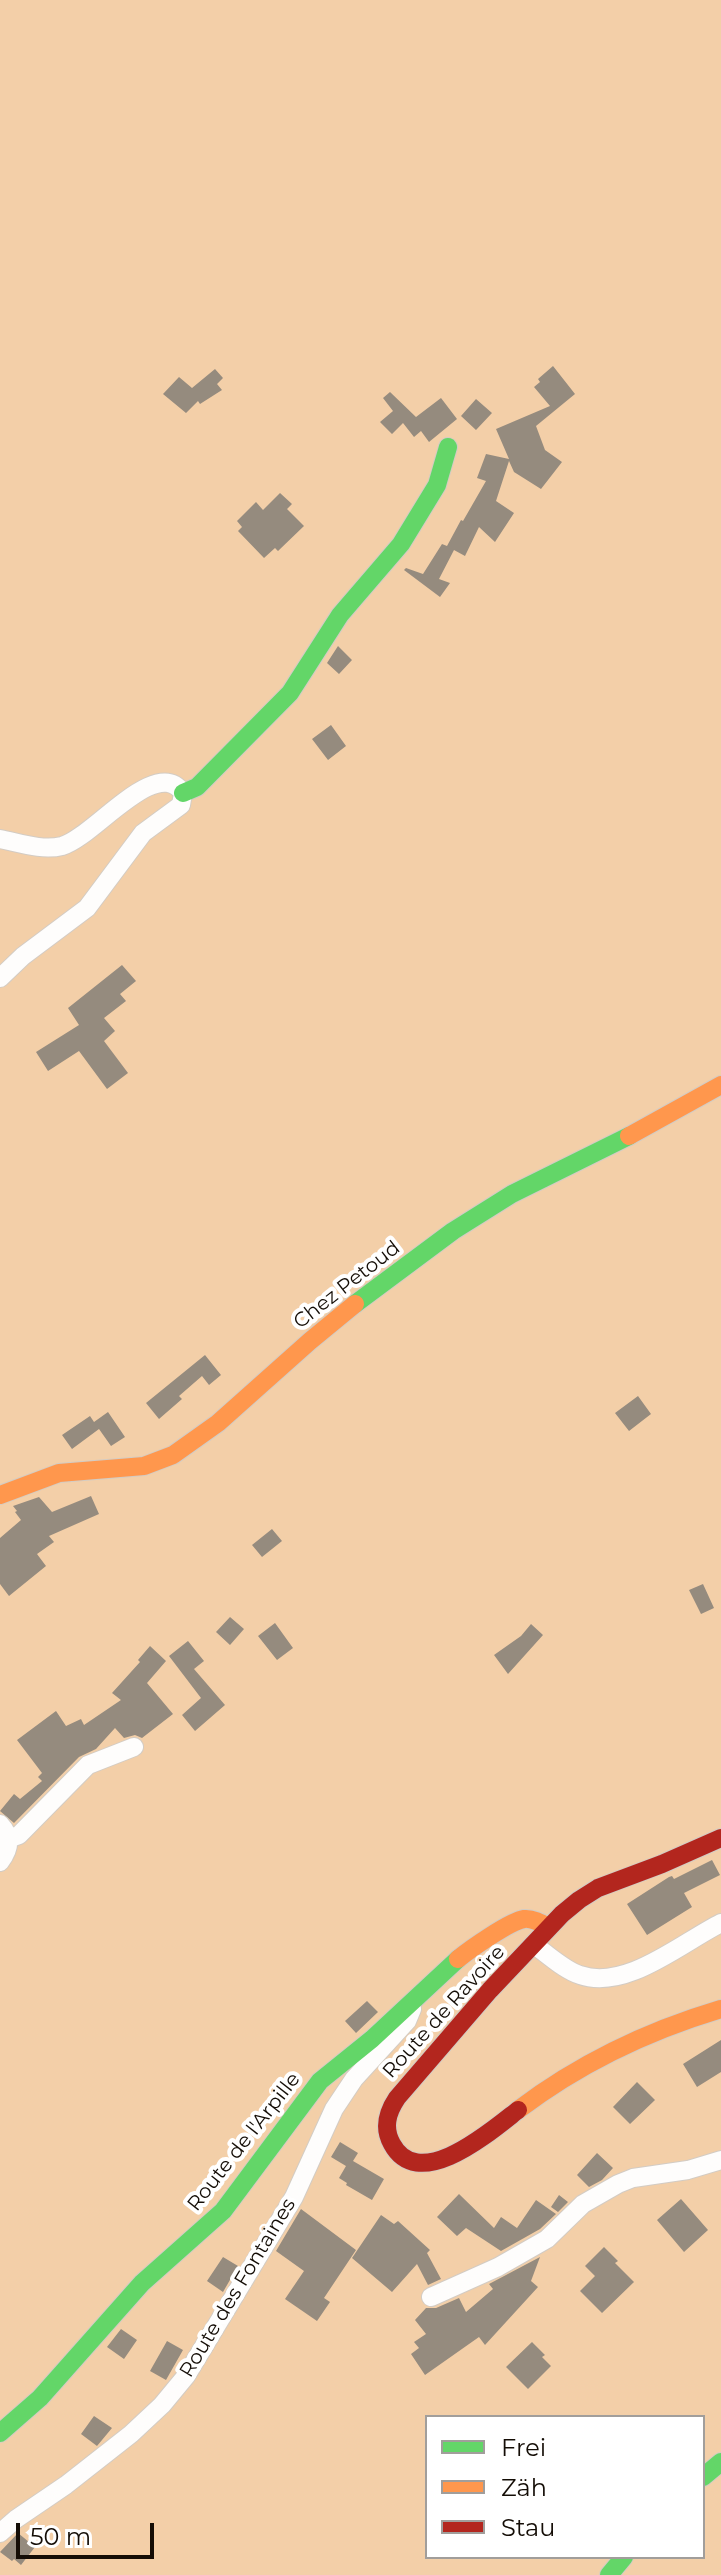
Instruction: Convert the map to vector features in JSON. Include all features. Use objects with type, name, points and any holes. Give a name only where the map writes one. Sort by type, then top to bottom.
[{"type":"street","points":[[183,793],[197,787],[290,693],[332,626],[409,532],[437,485],[448,447]]},
{"type":"street","points":[[0,839],[33,846],[63,846],[76,840],[133,795],[154,783],[170,782],[183,793],[181,805],[138,838],[87,908],[23,956],[0,978]]},
{"type":"street","name":"Chez Petoud","points":[[0,1495],[59,1473],[144,1466],[173,1455],[218,1423],[362,1299],[453,1231],[512,1194],[652,1125],[721,1085]]},
{"type":"street","points":[[0,1862],[8,1851],[4,1832],[19,1835],[88,1765],[134,1747]]},
{"type":"street","name":"Route de Ravoire","points":[[721,1838],[598,1888],[548,1927],[390,2107],[387,2131],[391,2143],[398,2153],[417,2164],[442,2160],[589,2063],[721,2009]]},
{"type":"street","name":"Route de l'Arpille","points":[[0,2433],[40,2398],[142,2283],[223,2211],[320,2081],[372,2039],[476,1944],[523,1919],[548,1927]]},
{"type":"street","points":[[534,1945],[571,1971],[592,1979],[609,1980],[635,1972],[721,1923]]},
{"type":"street","name":"Route des Fontaines","points":[[0,2533],[131,2434],[162,2405],[186,2376],[294,2197],[334,2109],[354,2079],[407,2021],[417,1995]]},
{"type":"street","points":[[431,2297],[498,2267],[547,2239],[583,2204],[618,2184],[633,2178],[688,2170],[721,2160]]},
{"type":"street","points":[[705,2475],[721,2462]]},
{"type":"street","points":[[609,2575],[622,2559]]},
{"type":"shaded area","points":[[0,0],[721,0],[721,2575],[0,2575]]},
{"type":"building","points":[[553,366],[575,394],[536,426],[545,450],[562,462],[541,489],[514,472],[509,461],[496,501],[514,513],[495,542],[479,527],[465,556],[454,550],[439,579],[450,583],[440,597],[404,570],[423,574],[442,544],[447,546],[486,481],[477,478],[486,454],[509,459],[496,429],[550,406],[534,387],[540,382],[538,379]]},
{"type":"building","points":[[215,369],[223,378],[217,384],[222,390],[200,404],[198,401],[186,413],[163,394],[179,377],[192,388]]},
{"type":"building","points":[[390,392],[416,417],[441,398],[457,419],[429,442],[421,431],[414,437],[403,423],[392,434],[380,422],[393,411],[383,398]]},
{"type":"building","points":[[476,399],[492,413],[476,430],[461,416]]},
{"type":"building","points":[[280,493],[292,504],[287,509],[304,526],[278,551],[275,548],[264,558],[238,531],[242,527],[237,521],[256,502],[263,510]]},
{"type":"building","points":[[338,646],[352,660],[339,674],[327,663]]},
{"type":"building","points":[[331,725],[346,746],[328,760],[312,739]]},
{"type":"building","points":[[122,965],[136,981],[120,994],[126,1001],[104,1018],[115,1031],[104,1041],[128,1073],[107,1089],[79,1051],[48,1071],[36,1052],[79,1025],[68,1008]]},
{"type":"building","points":[[205,1355],[221,1375],[209,1385],[202,1376],[159,1419],[146,1403]]},
{"type":"building","points":[[638,1396],[651,1414],[629,1431],[615,1413]]},
{"type":"building","points":[[108,1412],[125,1437],[111,1446],[99,1429],[72,1449],[62,1435],[90,1416],[94,1422]]},
{"type":"building","points":[[91,1496],[99,1514],[49,1536],[54,1542],[37,1554],[46,1566],[9,1596],[0,1584],[0,1538],[21,1520],[13,1506],[39,1497],[52,1512]]},
{"type":"building","points":[[272,1529],[282,1541],[262,1557],[252,1545]]},
{"type":"building","points":[[703,1584],[714,1608],[701,1614],[689,1590]]},
{"type":"building","points":[[230,1617],[244,1629],[230,1645],[216,1632]]},
{"type":"building","points":[[275,1623],[293,1648],[277,1660],[258,1636]]},
{"type":"building","points":[[531,1624],[543,1635],[508,1674],[494,1655],[521,1636]]},
{"type":"building","points":[[188,1641],[204,1661],[194,1669],[225,1705],[195,1731],[182,1715],[201,1698],[169,1656]]},
{"type":"building","points":[[150,1646],[166,1661],[147,1683],[173,1714],[142,1738],[135,1735],[124,1738],[115,1728],[96,1749],[79,1757],[14,1823],[0,1811],[14,1794],[20,1799],[42,1781],[38,1777],[42,1773],[17,1740],[56,1711],[66,1726],[81,1719],[84,1725],[121,1700],[112,1693]]},
{"type":"building","points":[[712,1860],[720,1875],[684,1893],[692,1907],[647,1935],[627,1904],[669,1877],[674,1879]]},
{"type":"building","points":[[367,2001],[378,2012],[356,2033],[345,2021]]},
{"type":"building","points":[[721,2040],[721,2072],[697,2087],[683,2064]]},
{"type":"building","points":[[637,2082],[655,2100],[630,2124],[613,2107]]},
{"type":"building","points":[[340,2142],[358,2153],[353,2161],[384,2179],[372,2200],[339,2178],[346,2166],[331,2157]]},
{"type":"building","points":[[597,2153],[613,2168],[602,2180],[589,2187],[577,2175]]},
{"type":"building","points":[[459,2194],[494,2228],[501,2217],[517,2228],[536,2200],[556,2214],[540,2229],[501,2251],[466,2228],[457,2236],[437,2217]]},
{"type":"building","points":[[559,2195],[568,2202],[558,2212],[551,2207]]},
{"type":"building","points":[[681,2199],[708,2230],[684,2252],[657,2220]]},
{"type":"building","points":[[301,2209],[356,2250],[324,2298],[330,2302],[317,2321],[285,2299],[304,2271],[276,2251]]},
{"type":"building","points":[[381,2215],[394,2224],[398,2221],[430,2250],[427,2253],[441,2279],[428,2285],[417,2264],[392,2292],[352,2258]]},
{"type":"building","points":[[604,2247],[634,2282],[602,2313],[580,2291],[595,2276],[585,2266]]},
{"type":"building","points":[[223,2257],[238,2266],[223,2292],[207,2281]]},
{"type":"building","points":[[540,2257],[531,2281],[538,2287],[485,2345],[479,2337],[425,2375],[411,2354],[419,2348],[414,2342],[426,2334],[415,2320],[426,2308],[436,2308],[459,2298],[466,2312],[493,2289],[489,2284]]},
{"type":"building","points":[[121,2329],[137,2340],[124,2359],[107,2347]]},
{"type":"building","points":[[167,2341],[183,2350],[166,2380],[150,2371]]},
{"type":"building","points":[[532,2342],[551,2366],[528,2389],[506,2367]]},
{"type":"building","points":[[94,2416],[112,2428],[97,2446],[81,2434]]},
{"type":"building","points":[[18,2533],[35,2547],[21,2565],[0,2552]]},
{"type":"traffic: fast","points":[[183,793],[197,787],[290,693],[340,615],[401,544],[437,485],[448,447]]},
{"type":"traffic: fast","points":[[355,1304],[453,1231],[512,1194],[629,1136]]},
{"type":"traffic: fast","points":[[0,2433],[40,2398],[142,2283],[223,2211],[320,2081],[372,2039],[458,1959]]},
{"type":"traffic: fast","points":[[705,2475],[721,2462]]},
{"type":"traffic: fast","points":[[609,2575],[622,2559]]},
{"type":"traffic: slow","points":[[629,1136],[721,1085]]},
{"type":"traffic: slow","points":[[0,1495],[59,1473],[144,1466],[173,1455],[218,1423],[355,1304]]},
{"type":"traffic: slow","points":[[458,1959],[518,1921],[530,1919],[548,1927]]},
{"type":"traffic: slow","points":[[518,2110],[565,2077],[615,2050],[667,2027],[721,2009]]},
{"type":"traffic: jam","points":[[518,2110],[473,2143],[437,2161],[419,2163],[404,2158],[392,2144],[387,2126],[397,2098],[490,1990],[562,1914],[598,1888],[721,1838]]}]
